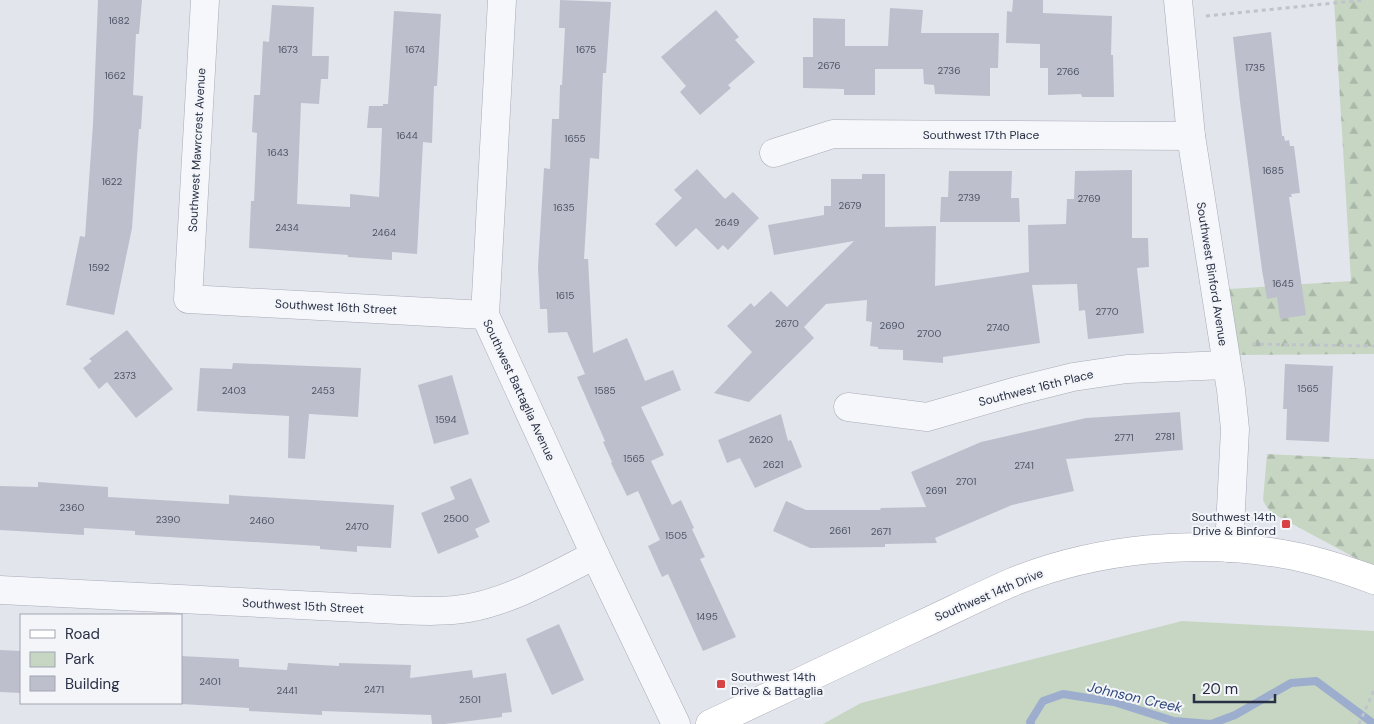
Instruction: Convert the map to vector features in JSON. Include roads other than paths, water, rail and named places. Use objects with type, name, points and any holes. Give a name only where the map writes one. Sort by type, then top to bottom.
[{"type":"street","name":"Southwest Mawrcrest Avenue","points":[[188,299],[205,0]]},
{"type":"street","name":"Southwest Battaglia Avenue","points":[[502,0],[485,315],[676,724]]},
{"type":"street","name":"Southwest Binford Avenue","points":[[1180,9],[1191,136],[1231,390],[1235,429],[1230,548]]},
{"type":"street","name":"Southwest 17th Place","points":[[774,153],[833,134],[1191,136]]},
{"type":"street","name":"Southwest 16th Street","points":[[188,299],[485,315]]},
{"type":"street","name":"Southwest 16th Place","points":[[848,407],[927,417],[1073,377],[1225,354]]},
{"type":"street","name":"Southwest 14th Drive","points":[[710,724],[1016,581],[1056,567],[1097,557],[1179,547],[1230,548],[1284,554],[1338,567],[1374,580]]},
{"type":"street","name":"Southwest 15th Street","points":[[0,590],[440,611],[469,608],[525,590],[595,554]]},
{"type":"waterway","name":"Johnson Creek","points":[[1031,724],[1030,722],[1043,701],[1063,694],[1114,702],[1174,721],[1211,724],[1235,715],[1291,683],[1316,681],[1374,724]]},
{"type":"place","name":"Southwest 14th Drive & Binford","points":[[1286,524]]},
{"type":"place","name":"Southwest 14th Drive & Battaglia","points":[[721,684]]}]
